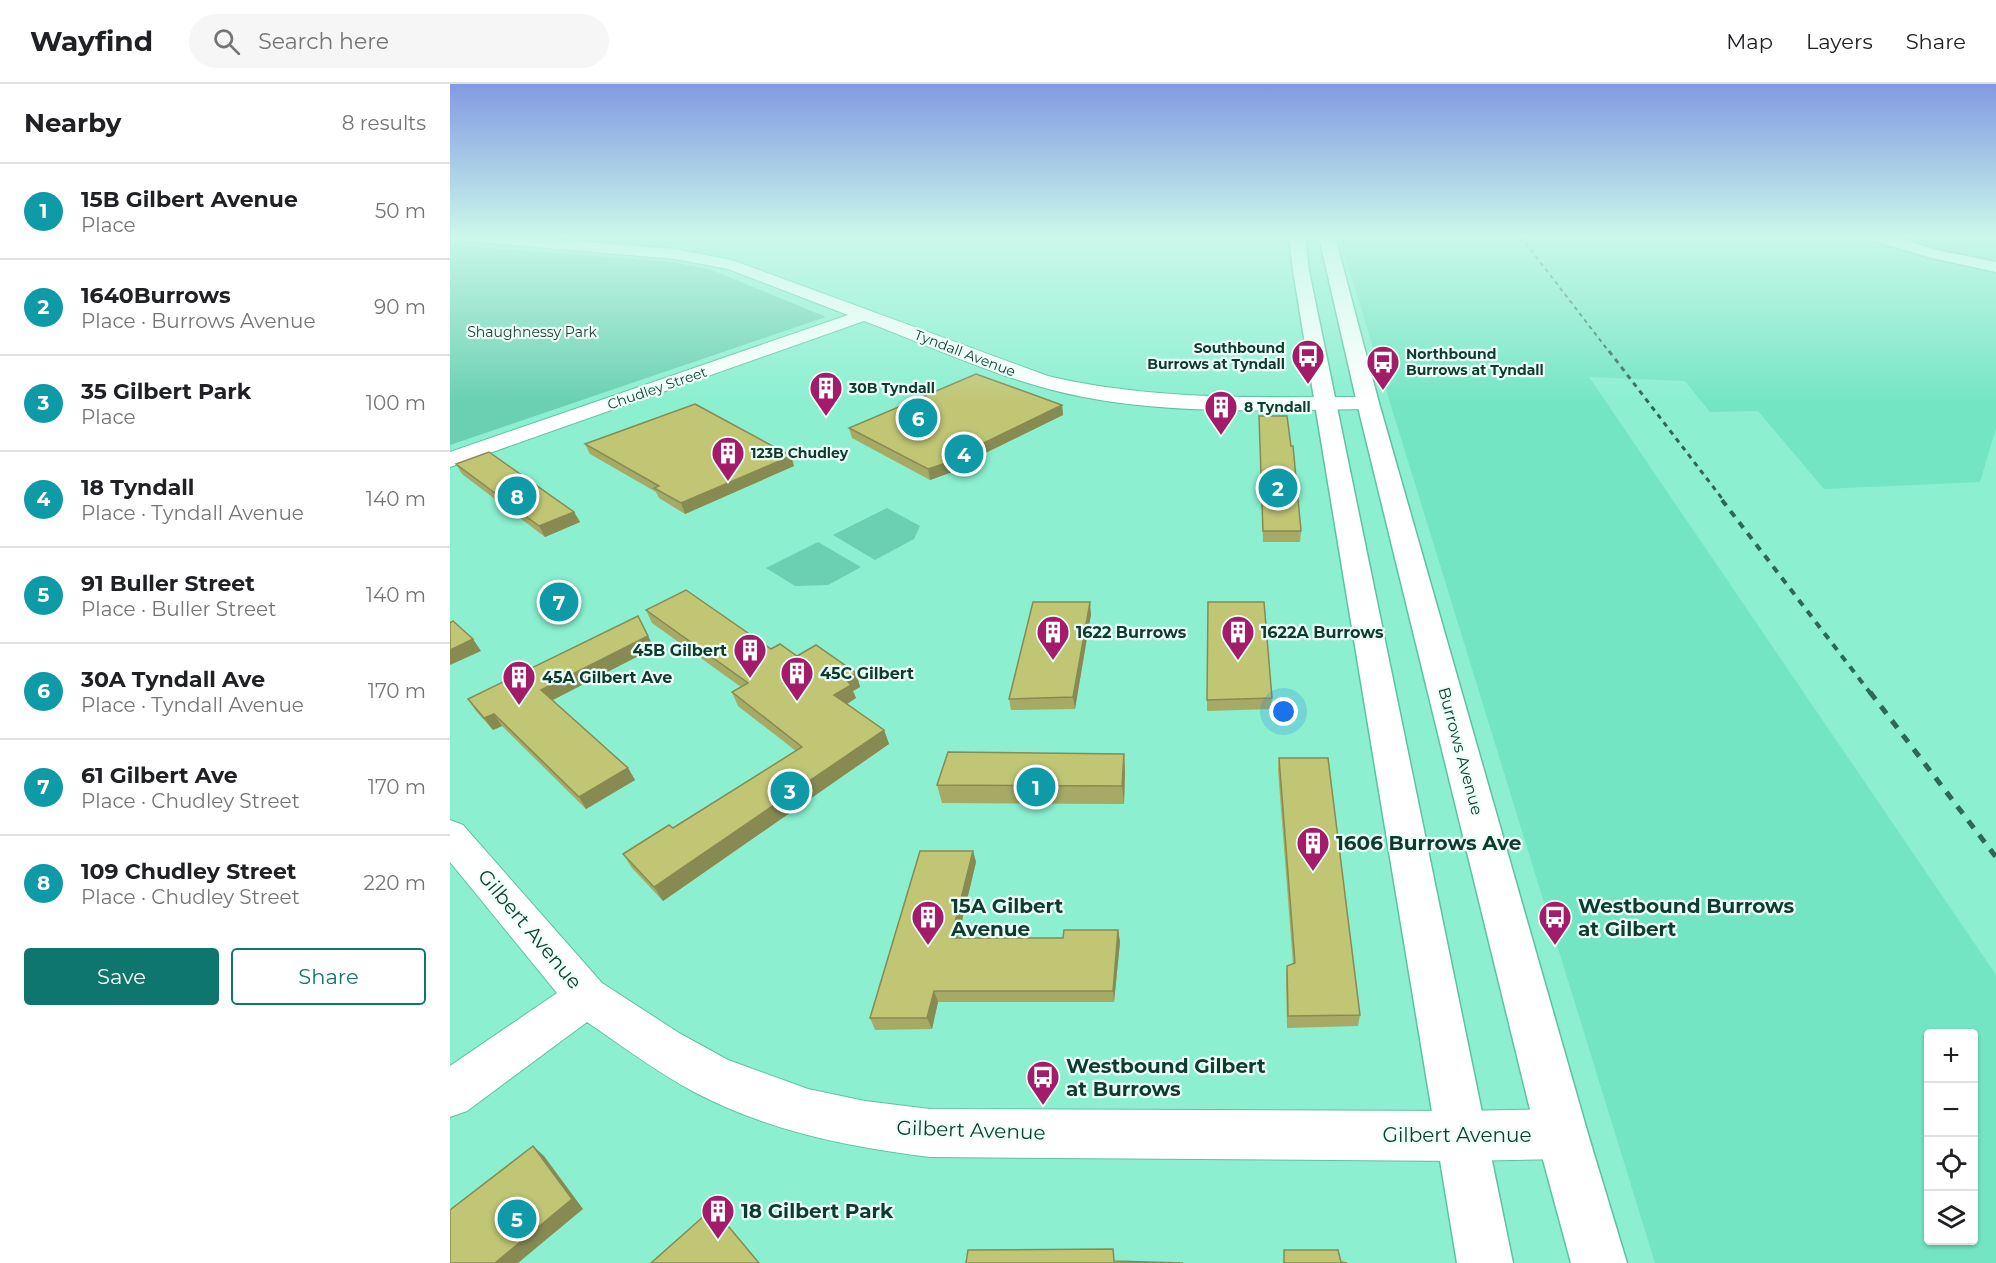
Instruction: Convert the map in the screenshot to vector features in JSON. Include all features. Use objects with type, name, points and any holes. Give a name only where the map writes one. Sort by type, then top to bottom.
[{"type":"street","name":"Tyndall Avenue","points":[[803,292],[1041,381],[1088,393],[1191,403],[1368,403]]},
{"type":"street","points":[[1307,292],[1485,1263]]},
{"type":"street","name":"Burrows Avenue","points":[[1341,292],[1562,1134],[1599,1263]]},
{"type":"street","name":"Chudley Street","points":[[450,460],[864,315]]},
{"type":"street","name":"Gilbert Avenue","points":[[450,835],[587,997],[663,1048],[711,1076],[753,1094],[808,1113],[865,1125],[930,1133],[1460,1136],[1562,1134]]},
{"type":"street","points":[[450,1094],[587,997]]},
{"type":"shaded area","points":[[1356,292],[1996,292],[1996,428],[1980,482],[1824,489],[1758,411],[1710,412],[1685,381],[1589,377],[1996,975],[1996,1263],[1655,1263]]},
{"type":"green space","name":"Shaughnessy Park","points":[[450,292],[765,292],[826,317],[450,445]]},
{"type":"green space","points":[[887,508],[920,526],[914,539],[875,560],[833,535]]},
{"type":"green space","points":[[818,542],[861,567],[828,585],[795,586],[766,568]]},
{"type":"building","points":[[976,374],[1062,405],[959,455],[964,457],[928,469],[849,428]]},
{"type":"building","points":[[695,404],[791,456],[681,503],[654,488],[659,486],[585,444]]},
{"type":"building","points":[[1259,416],[1287,416],[1291,446],[1293,446],[1301,531],[1263,531]]},
{"type":"building","points":[[489,452],[574,512],[539,526],[456,464]]},
{"type":"building","points":[[686,590],[771,649],[780,644],[797,656],[816,645],[856,673],[845,679],[851,685],[834,695],[884,730],[654,887],[623,854],[669,825],[673,828],[802,747],[732,692],[748,683],[646,610]]},
{"type":"building","name":"1622 Burrows","points":[[1033,602],[1090,602],[1073,697],[1009,699]]},
{"type":"building","name":"1622A Burrows","points":[[1208,602],[1264,602],[1272,698],[1207,700]]},
{"type":"building","name":"45A Gilbert Ave","points":[[638,616],[648,636],[541,690],[628,768],[579,797],[494,714],[484,718],[468,699]]},
{"type":"building","points":[[453,621],[473,639],[450,650],[450,623]]},
{"type":"building","points":[[948,752],[1124,754],[1122,786],[937,785]]},
{"type":"building","name":"1606 Burrows Ave","points":[[1279,758],[1328,758],[1360,1015],[1288,1016],[1287,966],[1295,963]]},
{"type":"building","name":"15A Gilbert Avenue","points":[[920,851],[973,851],[951,938],[1063,938],[1064,930],[1118,930],[1113,991],[934,991],[927,1018],[870,1018]]},
{"type":"building","points":[[533,1146],[572,1199],[495,1263],[450,1263],[450,1210]]},
{"type":"building","name":"18 Gilbert Park","points":[[713,1208],[759,1263],[651,1263]]},
{"type":"building","points":[[1113,1249],[1114,1261],[1183,1263],[966,1263],[968,1250]]},
{"type":"building","points":[[1284,1250],[1338,1250],[1341,1262],[1347,1263],[1284,1263]]},
{"type":"railway","points":[[1563,292],[1610,353]]},
{"type":"railway","points":[[1609,351],[1724,501]]},
{"type":"railway","points":[[1722,500],[1871,694]]},
{"type":"railway","points":[[1870,692],[1996,857]]},
{"type":"place","name":"Southbound Burrows at Tyndall","points":[[1308,385]]},
{"type":"place","name":"Northbound Burrows at Tyndall","points":[[1383,391]]},
{"type":"place","name":"30B Tyndall","points":[[826,417]]},
{"type":"place","name":"30A Tyndall Ave","points":[[918,418]]},
{"type":"place","name":"8 Tyndall","points":[[1221,436]]},
{"type":"place","name":"18 Tyndall","points":[[964,454]]},
{"type":"place","name":"123B Chudley","points":[[728,482]]},
{"type":"place","name":"1640Burrows","points":[[1278,488]]},
{"type":"place","name":"109 Chudley Street","points":[[517,496]]},
{"type":"place","name":"61 Gilbert Ave","points":[[559,602]]},
{"type":"place","name":"1622 Burrows","points":[[1053,661]]},
{"type":"place","name":"1622A Burrows","points":[[1238,661]]},
{"type":"place","name":"45B Gilbert","points":[[750,679]]},
{"type":"place","name":"45C Gilbert","points":[[797,702]]},
{"type":"place","name":"45A Gilbert Ave","points":[[519,706]]},
{"type":"place","name":"15B Gilbert Avenue","points":[[1036,787]]},
{"type":"place","name":"35 Gilbert Park","points":[[790,791]]},
{"type":"place","name":"1606 Burrows Ave","points":[[1313,872]]},
{"type":"place","name":"15A Gilbert Avenue","points":[[928,946]]},
{"type":"place","name":"Westbound Burrows at Gilbert","points":[[1555,946]]},
{"type":"place","name":"Westbound Gilbert at Burrows","points":[[1043,1106]]},
{"type":"place","name":"91 Buller Street","points":[[517,1219]]},
{"type":"place","name":"18 Gilbert Park","points":[[718,1240]]}]
